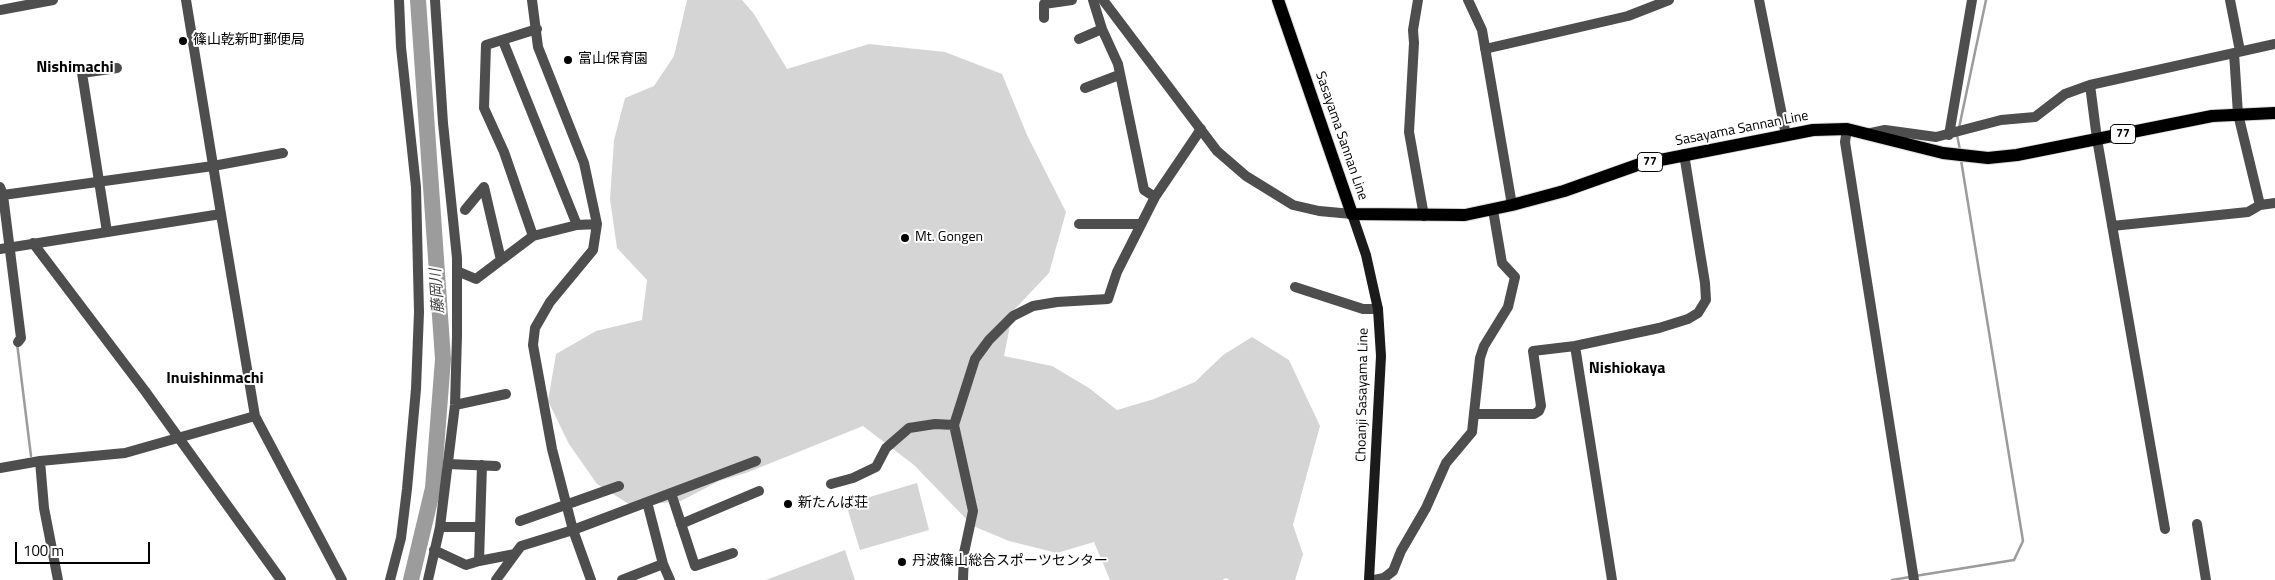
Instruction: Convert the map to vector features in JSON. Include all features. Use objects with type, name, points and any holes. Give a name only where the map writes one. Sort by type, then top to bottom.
[{"type":"main road","name":"Sasayama Sannan Line","points":[[1278,0],[1352,214],[1465,215],[1493,210],[1564,191],[1640,164],[1813,130],[1847,129],[1870,133],[1949,154],[1971,157],[2017,155],[2212,116],[2275,113]]},
{"type":"main road","name":"Choanji Sasayama Line","points":[[1352,214],[1366,255],[1378,309],[1381,356],[1370,580]]},
{"type":"street","points":[[0,10],[15,3],[53,0]]},
{"type":"street","points":[[186,0],[255,416],[342,580]]},
{"type":"street","points":[[390,580],[400,538],[408,481],[416,389],[419,312],[416,187],[400,47],[399,0]]},
{"type":"street","points":[[428,580],[440,527],[455,405],[457,271],[443,123],[435,0]]},
{"type":"street","points":[[532,0],[538,47],[584,163],[597,224],[593,250],[550,302],[535,328],[533,345],[552,450],[573,530],[591,580]]},
{"type":"street","points":[[1044,18],[1044,4],[1072,0]]},
{"type":"street","points":[[1092,0],[1102,29],[1118,64],[1144,190],[1155,197]]},
{"type":"street","points":[[1103,0],[1217,151],[1246,176],[1276,197],[1293,205],[1319,211],[1352,214]]},
{"type":"street","points":[[1418,0],[1413,30],[1409,132],[1424,216]]},
{"type":"street","points":[[1468,0],[1482,30],[1512,205]]},
{"type":"street","points":[[1485,49],[1628,16],[1669,0]]},
{"type":"street","points":[[1759,0],[1786,135]]},
{"type":"street","points":[[1951,134],[1972,0]]},
{"type":"street","points":[[2230,0],[2237,52],[2238,114],[2260,205]]},
{"type":"street","points":[[533,236],[504,152],[484,108],[486,45],[537,29]]},
{"type":"street","points":[[1079,39],[1102,29]]},
{"type":"street","points":[[502,41],[577,225]]},
{"type":"street","points":[[1870,133],[1884,130],[1936,137],[2001,120],[2035,117],[2065,94],[2090,86],[2275,44]]},
{"type":"street","points":[[108,232],[82,73],[117,68]]},
{"type":"street","points":[[1085,88],[1119,75]]},
{"type":"street","points":[[2090,86],[2097,139],[2165,529]]},
{"type":"street","points":[[963,580],[964,553],[973,511],[954,425],[975,359],[989,340],[1013,316],[1032,306],[1057,302],[1108,299],[1116,272],[1155,197],[1201,129]]},
{"type":"street","points":[[1847,129],[1845,142],[1914,580]]},
{"type":"street","points":[[18,342],[21,338],[11,247],[2,191],[100,182],[213,166],[283,153]]},
{"type":"street","points":[[1475,414],[1534,414],[1540,411],[1541,406],[1533,350],[1575,346],[1659,328],[1688,319],[1698,313],[1706,300],[1705,283],[1684,154]]},
{"type":"street","points":[[465,210],[484,187],[501,260]]},
{"type":"street","points":[[2112,226],[2248,212],[2260,205],[2275,203]]},
{"type":"street","points":[[1374,580],[1384,578],[1393,571],[1401,551],[1426,508],[1446,463],[1472,432],[1480,358],[1484,346],[1508,308],[1515,277],[1502,262],[1493,210]]},
{"type":"street","points":[[0,249],[221,214]]},
{"type":"street","points":[[457,271],[476,278],[533,236],[577,225],[597,224]]},
{"type":"street","points":[[1078,224],[1141,224]]},
{"type":"street","points":[[33,243],[178,437],[281,580]]},
{"type":"street","points":[[1295,287],[1362,310],[1378,309]]},
{"type":"street","points":[[1575,346],[1612,580]]},
{"type":"street","points":[[455,405],[506,394]]},
{"type":"street","points":[[0,468],[40,461],[125,453],[255,416]]},
{"type":"street","points":[[831,484],[853,478],[876,467],[886,448],[909,428],[935,424],[954,425]]},
{"type":"street","points":[[40,461],[44,508],[58,580]]},
{"type":"street","points":[[496,580],[521,546],[573,530],[756,462]]},
{"type":"street","points":[[448,464],[496,466]]},
{"type":"street","points":[[479,561],[482,465]]},
{"type":"street","points":[[520,520],[619,486]]},
{"type":"street","points":[[681,524],[759,491]]},
{"type":"street","points":[[671,493],[695,566],[733,553]]},
{"type":"street","points":[[647,502],[663,564],[670,580]]},
{"type":"street","points":[[2196,524],[2206,580]]},
{"type":"street","points":[[440,527],[480,528]]},
{"type":"street","points":[[434,550],[466,565],[515,554]]},
{"type":"street","points":[[622,580],[663,564]]},
{"type":"shaded area","points":[[687,0],[742,0],[754,14],[787,69],[869,44],[945,52],[1002,74],[1027,135],[1066,212],[1049,273],[1013,311],[1004,356],[1052,366],[1089,388],[1117,410],[1154,399],[1195,382],[1223,355],[1252,337],[1289,360],[1320,426],[1293,525],[1303,554],[1295,580],[1230,580],[1226,578],[1222,580],[1110,580],[1094,542],[1057,553],[1009,541],[973,526],[914,465],[863,426],[746,473],[719,481],[681,501],[632,506],[597,484],[569,444],[548,401],[556,354],[596,331],[642,320],[647,280],[617,248],[610,199],[614,140],[625,98],[654,86],[674,56]]},
{"type":"shaded area","points":[[917,483],[929,530],[860,550],[846,504]]},
{"type":"shaded area","points":[[845,550],[855,580],[766,580]]},
{"type":"waterway","name":"藤岡川","points":[[411,580],[433,488],[443,359],[418,0]]},
{"type":"waterway","points":[[1959,128],[1986,0]]},
{"type":"waterway","points":[[1957,135],[1960,150]]},
{"type":"waterway","points":[[1915,576],[2014,560],[2023,541],[1961,160]]},
{"type":"waterway","points":[[17,343],[31,456]]},
{"type":"waterway","points":[[1892,580],[1910,577]]},
{"type":"place","name":"篠山乾新町郵便局","points":[[183,41]]},
{"type":"place","name":"富山保育園","points":[[568,60]]},
{"type":"place","name":"Mt. Gongen","points":[[905,238]]},
{"type":"place","name":"新たんば荘","points":[[788,504]]},
{"type":"place","name":"丹波篠山総合スポーツセンター","points":[[902,562]]},
{"type":"district","name":"Nishimachi","points":[[75,68]]},
{"type":"district","name":"Nishiokaya","points":[[1627,369]]},
{"type":"district","name":"Inuishinmachi","points":[[215,379]]}]
